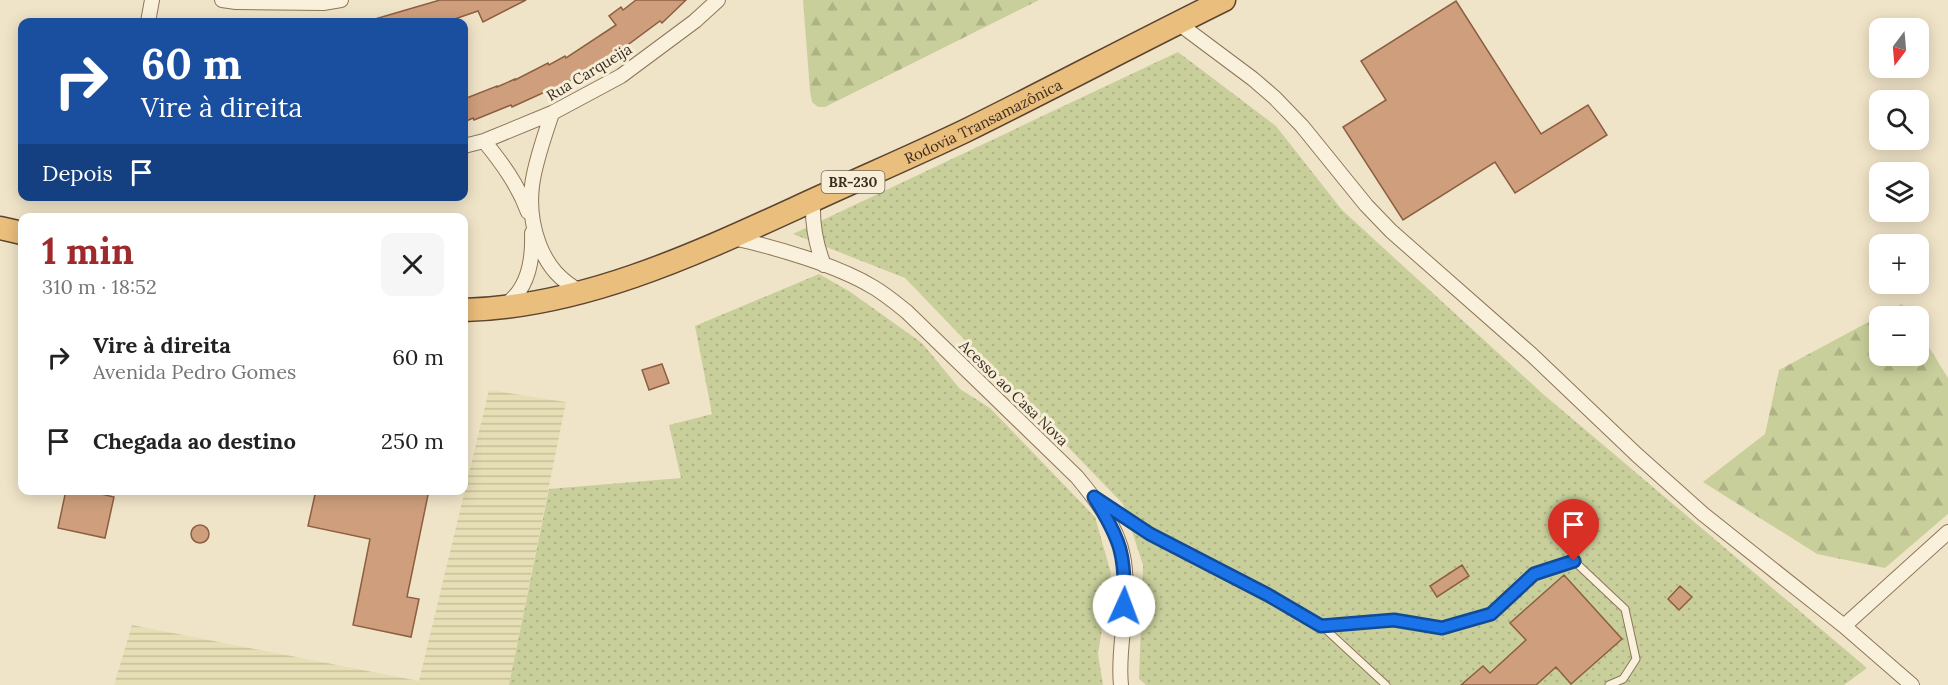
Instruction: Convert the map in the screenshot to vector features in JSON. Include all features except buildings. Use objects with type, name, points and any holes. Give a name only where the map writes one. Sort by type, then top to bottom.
[{"type":"highway","name":"Rodovia Transamazônica","points":[[468,310],[498,309],[581,292],[645,271],[731,238],[963,132],[1224,0]]},
{"type":"highway","points":[[0,228],[18,232]]},
{"type":"street","points":[[149,18],[152,0]]},
{"type":"street","points":[[222,0],[312,3],[341,0]]},
{"type":"street","name":"Rua Carqueija","points":[[468,145],[484,141],[552,113],[621,76],[695,21],[717,0]]},
{"type":"street","points":[[1178,23],[1275,98],[1302,126],[1366,205],[1391,231],[1532,355],[1637,455],[1703,514],[1844,626],[1912,685]]},
{"type":"street","points":[[498,309],[518,293],[531,260],[530,208],[533,178],[552,113]]},
{"type":"street","points":[[484,141],[514,182],[532,221],[545,259],[552,270],[564,282],[581,292]]},
{"type":"street","points":[[813,200],[812,221],[815,244],[824,265]]},
{"type":"street","name":"Acesso ao Casa Nova","points":[[731,238],[824,265],[872,286],[907,312],[1077,477],[1094,497],[1114,532],[1123,555],[1125,575],[1121,685]]},
{"type":"street","points":[[1844,626],[1948,532]]},
{"type":"lane","points":[[1094,497],[1150,534],[1268,595],[1321,626],[1386,685]]},
{"type":"lane","points":[[1321,626],[1394,620],[1442,628],[1491,614],[1534,574],[1574,561],[1625,609],[1636,659],[1623,679],[1609,685]]},
{"type":"shaded area","points":[[489,390],[566,402],[509,685],[114,685],[132,625],[419,681],[464,495],[468,495],[468,477]]},
{"type":"green space","points":[[803,0],[1039,0],[825,107],[818,107],[812,102],[810,91]]},
{"type":"green space","points":[[1178,52],[1276,126],[1342,210],[1543,394],[1867,668],[1844,685],[1146,685],[1139,679],[1143,565],[1123,504],[905,278],[793,234]]},
{"type":"green space","points":[[819,274],[849,291],[922,343],[960,389],[990,408],[1095,517],[1111,573],[1098,654],[1103,685],[509,685],[549,489],[681,478],[669,425],[712,414],[695,326]]},
{"type":"green space","points":[[1869,322],[1869,366],[1929,366],[1929,347],[1948,378],[1948,514],[1885,568],[1817,554],[1703,482],[1765,434],[1779,370]]},
{"type":"route","points":[[1124,606],[1123,555],[1114,532],[1094,497],[1150,534],[1268,595],[1321,626],[1394,620],[1442,628],[1491,614],[1534,574],[1574,561]]}]
